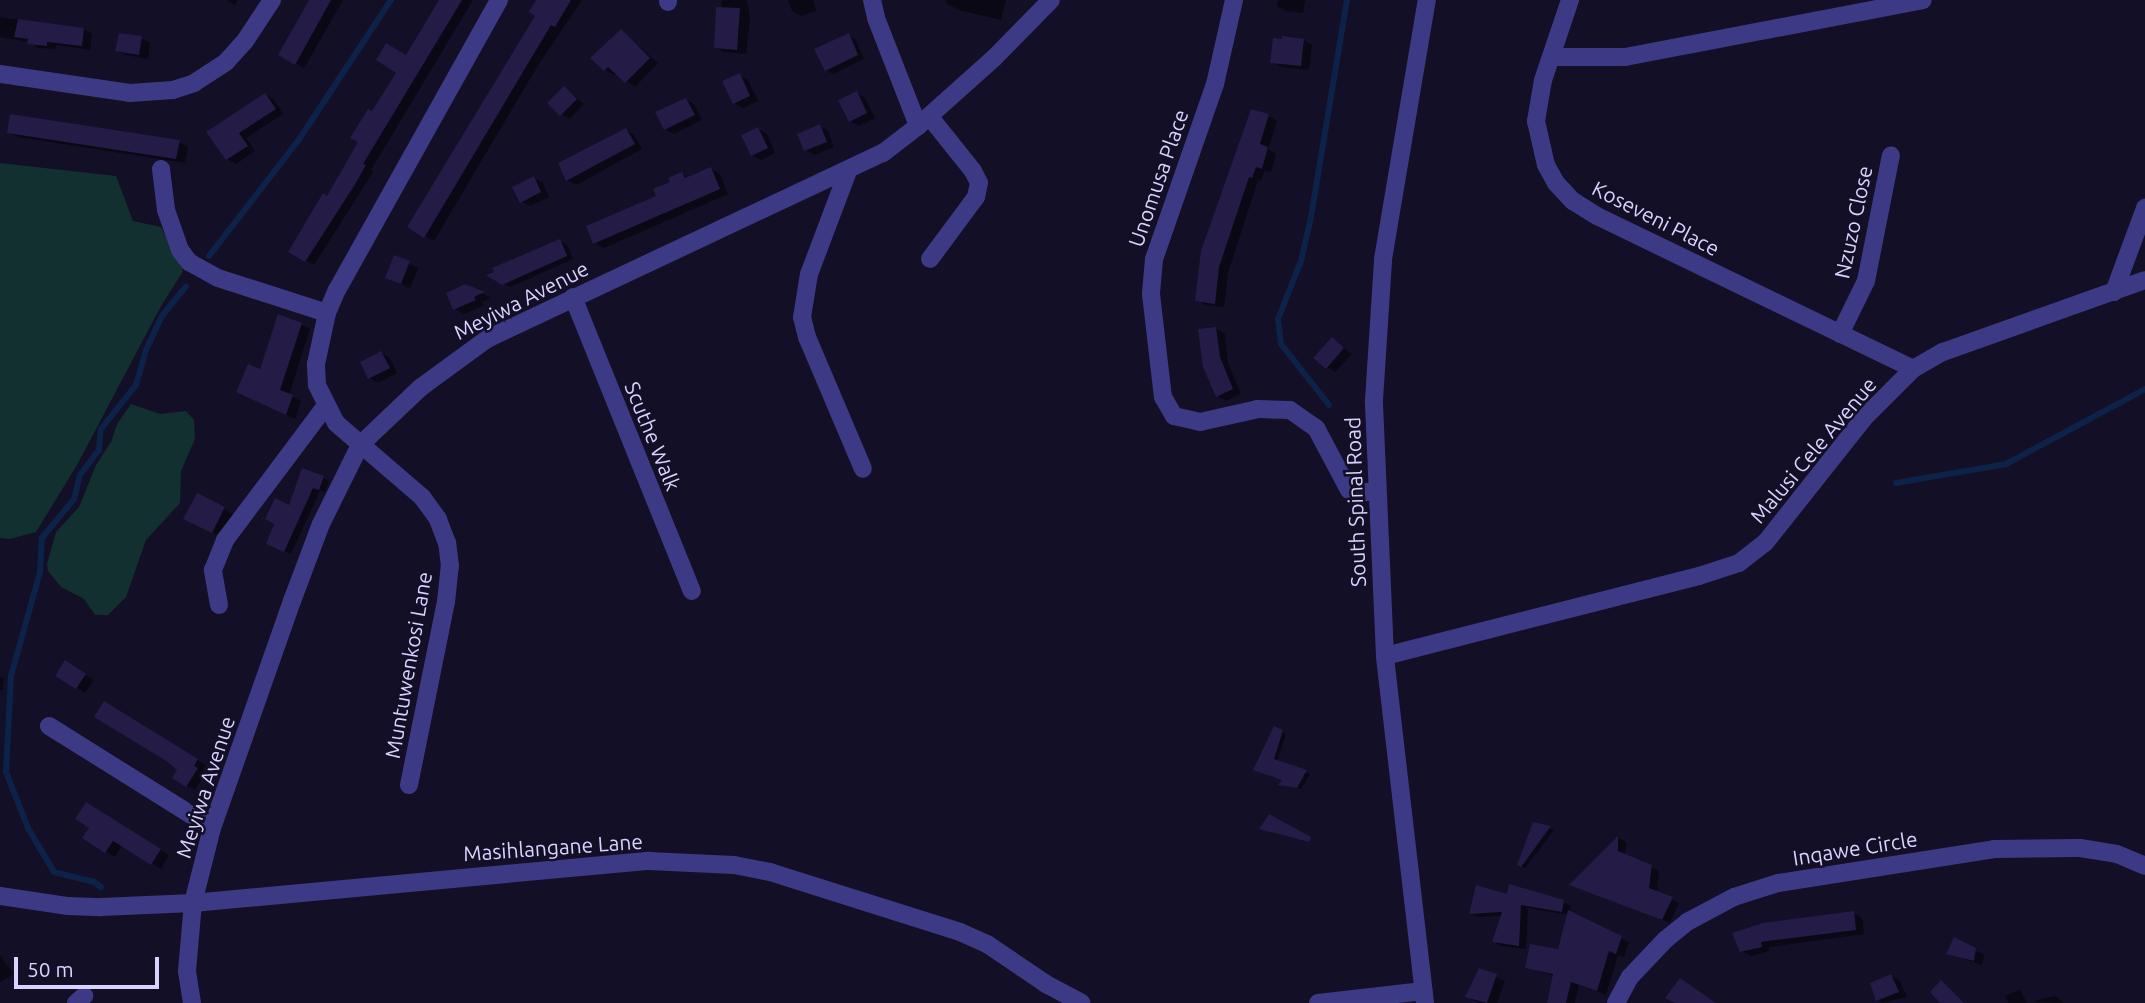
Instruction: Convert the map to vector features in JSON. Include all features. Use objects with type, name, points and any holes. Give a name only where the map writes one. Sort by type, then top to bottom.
[{"type":"street","points":[[0,74],[130,93],[173,90],[194,83],[226,62],[245,41],[272,0]]},
{"type":"street","name":"Muntuwenkosi Lane","points":[[409,785],[446,603],[450,566],[447,543],[438,519],[422,497],[336,423],[325,407],[317,385],[316,364],[327,313],[370,228],[499,0]]},
{"type":"street","points":[[872,0],[876,18],[924,121],[973,171],[979,183],[976,197],[930,259]]},
{"type":"street","points":[[876,18],[888,0]]},
{"type":"street","name":"Meyiwa Avenue","points":[[192,1003],[187,971],[193,902],[212,828],[321,524],[360,445],[450,364],[487,339],[883,153],[924,121],[1020,34],[1051,0]]},
{"type":"street","name":"Unomusa Place","points":[[1234,0],[1215,84],[1154,259],[1151,294],[1163,397],[1174,416],[1200,422],[1258,409],[1290,410],[1316,428],[1349,490],[1359,493],[1376,491]]},
{"type":"street","name":"South Spinal Road","points":[[1424,997],[1385,656],[1374,400],[1383,259],[1427,0]]},
{"type":"street","name":"Koseveni Place","points":[[1570,0],[1538,102],[1538,130],[1546,165],[1556,183],[1573,201],[1597,216],[1913,369]]},
{"type":"street","points":[[1551,57],[1625,57],[1923,0]]},
{"type":"street","name":"Nzuzo Close","points":[[1840,334],[1869,270],[1891,155]]},
{"type":"street","points":[[162,169],[166,211],[180,250],[189,262],[204,272],[327,313]]},
{"type":"street","points":[[848,171],[809,274],[802,317],[807,337],[863,469]]},
{"type":"street","points":[[2113,292],[2145,208]]},
{"type":"street","name":"Malusi Cele Avenue","points":[[1385,656],[1699,576],[1739,563],[1765,543],[1864,418],[1913,369],[1942,352],[2145,280]]},
{"type":"street","name":"Scuthe Walk","points":[[573,297],[692,591]]},
{"type":"street","points":[[219,605],[213,570],[225,540],[325,407]]},
{"type":"street","points":[[49,726],[212,828]]},
{"type":"street","name":"Inqawe Circle","points":[[1616,1003],[1630,977],[1665,940],[1687,922],[1734,897],[1778,883],[1994,849],[2080,848],[2117,854],[2145,866]]},
{"type":"street","name":"Masihlangane Lane","points":[[0,896],[68,906],[193,902],[649,861],[734,865],[770,872],[960,932],[987,944],[1079,1003]]},
{"type":"street","points":[[1318,1003],[1424,997]]},
{"type":"green space","points":[[0,163],[116,176],[133,221],[161,227],[183,271],[160,308],[77,465],[36,532],[10,539],[0,538]]},
{"type":"green space","points":[[131,404],[160,414],[186,411],[194,420],[195,439],[181,471],[180,503],[146,540],[126,597],[108,615],[95,615],[84,599],[61,587],[48,571],[47,564],[56,532],[79,507],[96,465],[111,442],[117,424]]},
{"type":"building","points":[[309,0],[331,0],[295,65],[278,55]]},
{"type":"building","points":[[439,0],[462,0],[363,164],[366,165],[354,186],[305,262],[288,252],[323,193],[327,196],[358,142],[350,138],[368,109],[372,111],[396,73],[376,60],[386,43],[406,55]]},
{"type":"building","points":[[536,0],[571,0],[555,27],[551,25],[424,238],[407,227],[535,16],[529,12]]},
{"type":"building","points":[[716,7],[740,8],[737,50],[714,48]]},
{"type":"building","points":[[18,19],[84,28],[82,46],[47,42],[47,46],[27,44],[28,39],[14,37]]},
{"type":"building","points":[[621,29],[650,58],[625,83],[608,67],[604,71],[590,58]]},
{"type":"building","points":[[119,33],[142,36],[139,55],[115,51]]},
{"type":"building","points":[[849,33],[858,55],[825,71],[814,49]]},
{"type":"building","points":[[1282,36],[1304,39],[1301,66],[1270,63],[1273,38],[1282,39]]},
{"type":"building","points":[[740,73],[750,96],[733,104],[722,81]]},
{"type":"building","points":[[564,86],[577,99],[560,116],[547,103]]},
{"type":"building","points":[[857,91],[867,113],[849,122],[838,100]]},
{"type":"building","points":[[265,93],[276,109],[239,133],[248,146],[226,160],[206,132]]},
{"type":"building","points":[[686,98],[695,115],[664,130],[655,112]]},
{"type":"building","points":[[1251,109],[1269,114],[1260,144],[1268,147],[1262,169],[1256,167],[1252,178],[1249,177],[1219,267],[1215,304],[1195,301],[1201,251]]},
{"type":"building","points":[[10,114],[180,140],[176,159],[7,133]]},
{"type":"building","points":[[820,124],[827,142],[804,151],[797,134]]},
{"type":"building","points":[[758,127],[768,148],[751,156],[741,135]]},
{"type":"building","points":[[626,128],[635,144],[566,181],[558,163]]},
{"type":"building","points":[[711,167],[720,189],[593,244],[586,226],[656,196],[653,189],[670,182],[668,178],[682,172],[685,178]]},
{"type":"building","points":[[534,176],[541,192],[520,203],[512,187]]},
{"type":"building","points":[[560,239],[567,256],[502,285],[486,275],[494,272],[492,268]]},
{"type":"building","points":[[394,255],[410,261],[401,284],[385,278]]},
{"type":"building","points":[[465,284],[485,292],[474,297],[476,300],[453,310],[446,293]]},
{"type":"building","points":[[278,314],[302,323],[280,390],[293,395],[286,415],[236,392],[248,364],[260,369]]},
{"type":"building","points":[[1216,327],[1220,357],[1233,389],[1216,397],[1203,367],[1198,329]]},
{"type":"building","points":[[1332,337],[1344,348],[1326,369],[1313,358]]},
{"type":"building","points":[[381,351],[390,368],[368,379],[360,362]]},
{"type":"building","points":[[302,468],[324,476],[319,490],[313,488],[284,552],[266,544],[274,524],[265,519],[275,498],[289,505]]},
{"type":"building","points":[[197,493],[225,507],[212,533],[183,519]]},
{"type":"building","points":[[65,660],[86,674],[76,689],[55,676]]},
{"type":"building","points":[[104,701],[198,759],[194,766],[198,768],[186,787],[172,778],[177,770],[168,762],[94,717]]},
{"type":"building","points":[[1274,726],[1283,730],[1274,759],[1307,770],[1297,788],[1278,785],[1282,780],[1253,770]]},
{"type":"building","points":[[86,802],[161,849],[151,865],[113,841],[105,853],[82,838],[89,828],[75,819]]},
{"type":"building","points":[[1269,814],[1311,837],[1309,842],[1259,829]]},
{"type":"building","points":[[1533,822],[1551,826],[1521,867],[1517,865]]},
{"type":"building","points":[[1618,836],[1618,851],[1652,865],[1649,888],[1673,897],[1662,920],[1569,885]]},
{"type":"building","points":[[1509,884],[1564,900],[1562,912],[1521,905],[1519,946],[1492,942],[1502,912],[1469,914],[1476,885],[1507,894]]},
{"type":"building","points":[[1568,910],[1622,936],[1616,954],[1609,951],[1597,991],[1571,982],[1566,1003],[1547,1003],[1553,974],[1525,968],[1530,944],[1558,949]]},
{"type":"building","points":[[1854,911],[1856,930],[1761,942],[1762,947],[1740,952],[1732,933],[1763,923]]},
{"type":"building","points":[[1954,937],[1976,948],[1974,961],[1946,954]]},
{"type":"building","points":[[1479,968],[1497,974],[1487,1003],[1465,997]]},
{"type":"building","points":[[1891,974],[1899,992],[1876,1001],[1870,983]]},
{"type":"building","points":[[1680,978],[1716,1003],[1675,1003],[1665,998]]},
{"type":"building","points":[[1941,980],[1964,1003],[1940,1003],[1930,992]]},
{"type":"waterway","points":[[209,256],[298,141],[391,0]]},
{"type":"waterway","points":[[1329,405],[1281,344],[1278,319],[1301,261],[1311,217],[1347,0]]},
{"type":"waterway","points":[[101,887],[94,882],[54,872],[28,828],[6,772],[11,676],[40,572],[42,538],[74,499],[80,475],[99,450],[101,429],[136,385],[146,350],[162,316],[186,286]]},
{"type":"waterway","points":[[1896,483],[2006,464],[2145,389]]}]
